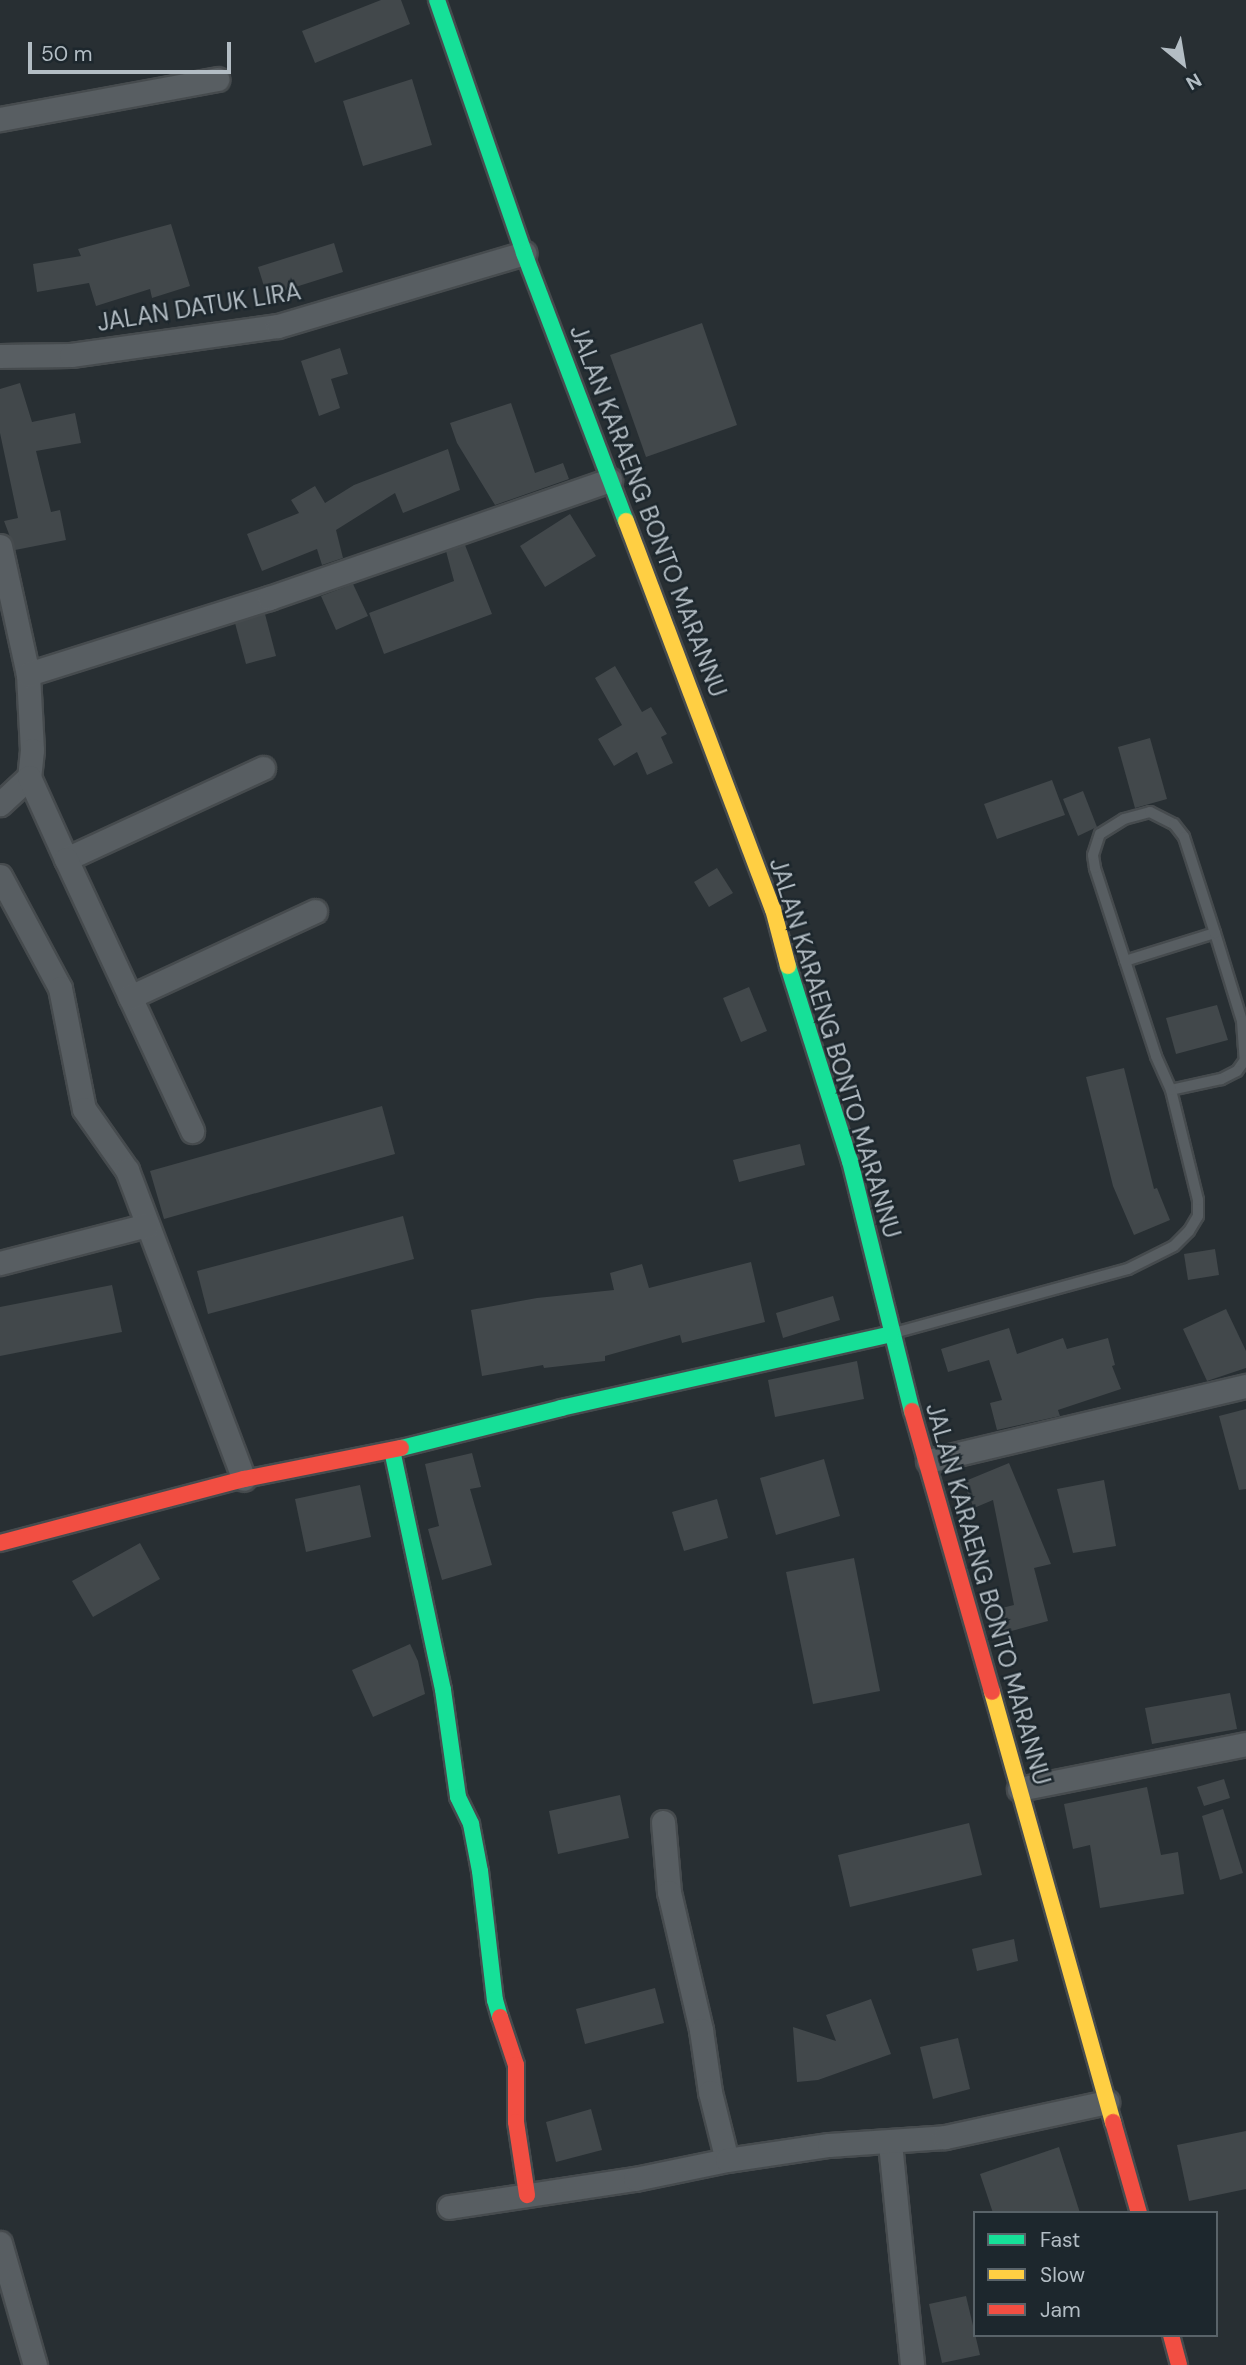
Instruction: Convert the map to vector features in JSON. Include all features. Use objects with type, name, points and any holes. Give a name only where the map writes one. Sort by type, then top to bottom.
[{"type":"main road","name":"JALAN KARAENG BONTO MARANNU","points":[[437,0],[524,253],[773,909],[798,1003],[853,1172],[891,1334],[1138,2211]]},
{"type":"main road","points":[[0,1544],[244,1479],[392,1450],[891,1334]]},
{"type":"main road","points":[[392,1450],[443,1690],[458,1797],[471,1824],[495,2000],[516,2065],[516,2122],[527,2195]]},
{"type":"main road","points":[[1172,2337],[1180,2365]]},
{"type":"street","points":[[0,119],[217,79]]},
{"type":"street","name":"JALAN DATUK LIRA","points":[[0,356],[71,355],[278,326],[524,253]]},
{"type":"street","points":[[28,674],[269,598],[610,480]]},
{"type":"street","points":[[0,546],[28,674],[32,740],[29,777],[192,1131]]},
{"type":"street","points":[[66,859],[263,768]]},
{"type":"street","points":[[0,804],[29,777]]},
{"type":"street","points":[[0,876],[60,988],[84,1109],[121,1158],[244,1479]]},
{"type":"street","points":[[130,997],[316,911]]},
{"type":"street","points":[[0,1263],[147,1225]]},
{"type":"street","points":[[928,1461],[1246,1386]]},
{"type":"street","points":[[1019,1789],[1246,1744]]},
{"type":"street","points":[[663,1822],[669,1892],[701,2030],[710,2092],[727,2160]]},
{"type":"street","points":[[449,2207],[635,2179],[727,2160],[829,2145],[890,2143],[945,2137],[1107,2102]]},
{"type":"street","points":[[890,2143],[912,2365]]},
{"type":"street","points":[[1,2247],[35,2365]]},
{"type":"lane","points":[[891,1334],[1128,1269],[1174,1246],[1198,1216],[1198,1200],[1171,1090],[1125,961],[1093,855],[1100,834],[1124,820],[1150,812],[1174,824],[1184,837],[1242,1021],[1245,1060],[1237,1071],[1221,1079],[1171,1090]]},
{"type":"lane","points":[[1125,961],[1214,933]]},
{"type":"building","points":[[381,0],[401,0],[410,24],[315,63],[302,31]]},
{"type":"building","points":[[412,79],[432,145],[363,166],[343,101]]},
{"type":"building","points":[[171,224],[190,286],[152,298],[150,289],[96,306],[89,283],[37,292],[33,264],[81,256],[78,249]]},
{"type":"building","points":[[334,243],[343,272],[267,296],[258,267]]},
{"type":"building","points":[[702,323],[737,425],[646,457],[610,355]]},
{"type":"building","points":[[340,348],[348,374],[331,379],[340,408],[319,416],[301,361]]},
{"type":"building","points":[[20,383],[32,422],[75,413],[81,443],[36,451],[51,512],[60,510],[66,540],[15,550],[4,521],[18,518],[0,433],[0,389]]},
{"type":"building","points":[[511,403],[535,473],[563,463],[569,479],[495,505],[457,443],[450,423]]},
{"type":"building","points":[[448,449],[460,490],[403,513],[395,493],[336,530],[343,558],[322,565],[317,549],[262,571],[247,534],[299,513],[291,500],[315,486],[325,503],[354,485]]},
{"type":"building","points":[[570,514],[596,556],[545,587],[520,546]]},
{"type":"building","points":[[465,545],[492,614],[384,654],[369,613],[454,581],[446,551]]},
{"type":"building","points":[[353,584],[368,616],[336,630],[321,596]]},
{"type":"building","points":[[265,614],[276,656],[246,664],[235,623]]},
{"type":"building","points":[[615,666],[642,712],[651,707],[667,734],[661,737],[673,763],[647,775],[637,752],[614,766],[598,739],[622,725],[595,678]]},
{"type":"building","points":[[1150,738],[1167,799],[1135,808],[1118,747]]},
{"type":"building","points":[[1052,780],[1065,815],[997,839],[984,804]]},
{"type":"building","points":[[1083,791],[1097,827],[1078,836],[1063,799]]},
{"type":"building","points":[[717,868],[733,893],[709,907],[694,882]]},
{"type":"building","points":[[749,987],[767,1031],[741,1042],[723,998]]},
{"type":"building","points":[[1217,1005],[1228,1040],[1176,1054],[1166,1018]]},
{"type":"building","points":[[1124,1068],[1154,1189],[1157,1188],[1170,1220],[1134,1235],[1113,1186],[1086,1077]]},
{"type":"building","points":[[382,1106],[395,1154],[164,1219],[150,1171]]},
{"type":"building","points":[[800,1144],[805,1165],[739,1182],[733,1160]]},
{"type":"building","points":[[403,1216],[414,1259],[208,1314],[197,1271]]},
{"type":"building","points":[[1215,1249],[1219,1275],[1188,1280],[1184,1254]]},
{"type":"building","points":[[751,1262],[765,1322],[682,1343],[680,1335],[605,1356],[605,1361],[544,1368],[543,1365],[482,1376],[471,1310],[537,1298],[614,1290],[610,1273],[642,1264],[649,1288]]},
{"type":"building","points":[[112,1285],[122,1332],[0,1356],[0,1307]]},
{"type":"building","points":[[833,1296],[840,1320],[783,1338],[776,1313]]},
{"type":"building","points":[[1226,1309],[1246,1351],[1246,1368],[1207,1381],[1183,1329]]},
{"type":"building","points":[[1009,1328],[1017,1354],[1063,1338],[1067,1349],[1108,1338],[1115,1365],[1112,1366],[1121,1389],[1058,1410],[1060,1416],[997,1430],[990,1403],[1002,1400],[989,1360],[948,1372],[941,1349]]},
{"type":"building","points":[[857,1361],[864,1399],[775,1417],[768,1380]]},
{"type":"building","points":[[1246,1409],[1246,1489],[1239,1490],[1219,1416]]},
{"type":"building","points":[[472,1453],[481,1487],[470,1489],[492,1565],[442,1580],[428,1529],[439,1526],[425,1464]]},
{"type":"building","points":[[824,1459],[840,1516],[776,1535],[760,1478]]},
{"type":"building","points":[[1009,1463],[1051,1564],[1034,1568],[1048,1621],[1004,1633],[998,1609],[1014,1605],[993,1500],[974,1508],[963,1482]]},
{"type":"building","points":[[1104,1480],[1116,1546],[1073,1553],[1057,1489]]},
{"type":"building","points":[[360,1485],[371,1537],[306,1552],[295,1499]]},
{"type":"building","points":[[717,1499],[728,1538],[684,1551],[672,1512]]},
{"type":"building","points":[[140,1543],[160,1579],[93,1617],[72,1581]]},
{"type":"building","points":[[854,1558],[880,1691],[813,1704],[786,1572]]},
{"type":"building","points":[[410,1644],[418,1661],[425,1694],[373,1717],[352,1670]]},
{"type":"building","points":[[1230,1693],[1237,1729],[1152,1744],[1145,1708]]},
{"type":"building","points":[[1224,1779],[1230,1798],[1204,1806],[1197,1787]]},
{"type":"building","points":[[1147,1787],[1161,1855],[1178,1852],[1184,1894],[1100,1908],[1090,1845],[1073,1849],[1064,1804]]},
{"type":"building","points":[[620,1795],[629,1838],[558,1854],[549,1811]]},
{"type":"building","points":[[1223,1809],[1243,1873],[1220,1880],[1202,1816]]},
{"type":"building","points":[[969,1823],[982,1875],[850,1907],[838,1855]]},
{"type":"building","points":[[1014,1939],[1018,1961],[977,1971],[972,1949]]},
{"type":"building","points":[[655,1988],[664,2023],[585,2044],[576,2009]]},
{"type":"building","points":[[871,1999],[891,2054],[818,2080],[797,2082],[793,2027],[836,2041],[826,2015]]},
{"type":"building","points":[[958,2038],[970,2089],[933,2099],[920,2047]]},
{"type":"building","points":[[591,2109],[602,2150],[556,2162],[546,2122]]},
{"type":"building","points":[[1246,2131],[1246,2189],[1189,2201],[1177,2145]]},
{"type":"building","points":[[1059,2147],[1079,2211],[992,2211],[980,2174]]},
{"type":"building","points":[[966,2296],[973,2337],[976,2337],[980,2355],[942,2363],[929,2304]]},
{"type":"traffic: fast","points":[[437,0],[524,253],[626,521]]},
{"type":"traffic: fast","points":[[788,966],[850,1161],[912,1411]]},
{"type":"traffic: fast","points":[[401,1448],[561,1408],[891,1334]]},
{"type":"traffic: fast","points":[[392,1450],[443,1690],[458,1797],[471,1824],[480,1871],[495,2000],[500,2017]]},
{"type":"traffic: slow","points":[[626,521],[773,909],[788,966]]},
{"type":"traffic: slow","points":[[992,1692],[1113,2122]]},
{"type":"traffic: jam","points":[[912,1411],[992,1692]]},
{"type":"traffic: jam","points":[[0,1543],[244,1479],[401,1448]]},
{"type":"traffic: jam","points":[[500,2017],[516,2065],[516,2122],[527,2195]]},
{"type":"traffic: jam","points":[[1113,2122],[1138,2211]]},
{"type":"traffic: jam","points":[[1172,2337],[1179,2365]]}]
